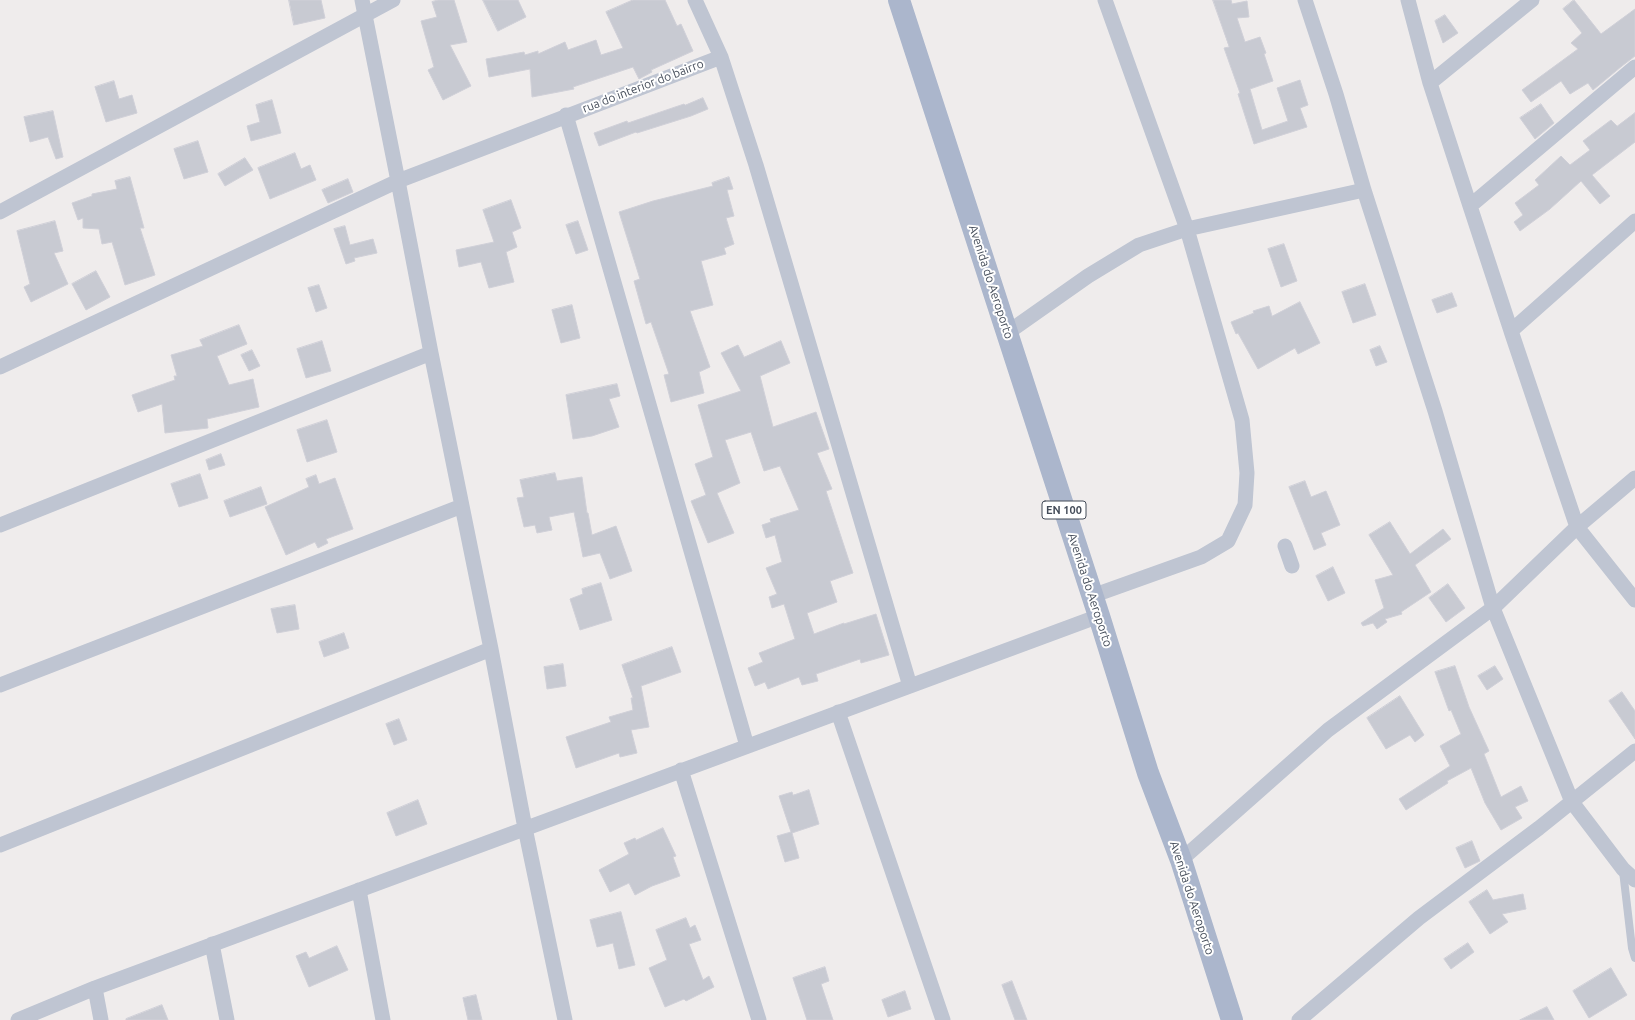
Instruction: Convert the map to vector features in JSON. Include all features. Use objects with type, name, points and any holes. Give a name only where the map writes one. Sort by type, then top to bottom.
[{"type":"main road","name":"Avenida do Aeroporto","points":[[899,0],[1096,606],[1148,773],[1181,860],[1232,1020]]},
{"type":"street","points":[[0,212],[363,7],[393,0]]},
{"type":"street","points":[[695,0],[721,57],[756,165],[910,686]]},
{"type":"street","points":[[18,1020],[95,988],[212,944],[910,686],[1096,606],[1200,557],[1228,541],[1245,505],[1247,473],[1242,420],[1187,229],[1105,0]]},
{"type":"street","points":[[1305,0],[1336,94],[1364,190],[1435,411],[1493,608],[1572,802],[1623,868],[1635,880]]},
{"type":"street","points":[[1408,0],[1430,83],[1577,527],[1635,600]]},
{"type":"street","points":[[1430,83],[1532,0]]},
{"type":"street","points":[[363,7],[491,649],[525,828],[565,1020]]},
{"type":"street","name":"rua do interior do bairro","points":[[0,367],[398,181],[566,115],[721,57]]},
{"type":"street","points":[[1470,206],[1635,67]]},
{"type":"street","points":[[566,115],[747,746]]},
{"type":"street","points":[[1007,332],[1088,276],[1139,245],[1187,229],[1364,190]]},
{"type":"street","points":[[1511,330],[1635,221]]},
{"type":"street","points":[[0,525],[431,353]]},
{"type":"street","points":[[1181,860],[1328,730],[1493,608],[1577,527],[1635,478]]},
{"type":"street","points":[[0,685],[462,506]]},
{"type":"street","points":[[1285,546],[1292,566]]},
{"type":"street","points":[[0,845],[491,649]]},
{"type":"street","points":[[838,712],[943,1020]]},
{"type":"street","points":[[1299,1020],[1418,918],[1539,828],[1635,751]]},
{"type":"street","points":[[681,770],[759,1020]]},
{"type":"street","points":[[359,890],[383,1020]]},
{"type":"street","points":[[212,944],[227,1020]]},
{"type":"street","points":[[95,988],[101,1020]]},
{"type":"lane","points":[[1623,868],[1632,948],[1635,958]]},
{"type":"building","points":[[289,0],[321,0],[325,18],[294,25]]},
{"type":"building","points":[[438,0],[454,0],[467,42],[450,45],[471,86],[443,100],[428,70],[434,67],[421,21],[437,17],[432,2]]},
{"type":"building","points":[[483,0],[518,0],[526,17],[498,31]]},
{"type":"building","points":[[633,0],[665,0],[677,26],[681,24],[693,51],[651,70],[652,72],[639,79],[633,67],[573,87],[574,89],[532,97],[530,69],[489,77],[486,59],[524,52],[525,55],[538,51],[538,54],[565,42],[568,50],[596,40],[601,55],[623,48],[606,12]]},
{"type":"building","points":[[1213,0],[1231,0],[1232,4],[1247,1],[1249,17],[1237,18],[1245,42],[1260,37],[1266,53],[1264,54],[1273,81],[1250,89],[1262,130],[1288,121],[1277,88],[1300,80],[1308,105],[1300,108],[1307,127],[1254,144],[1238,94],[1240,93],[1224,48],[1229,47]]},
{"type":"building","points":[[1574,0],[1601,34],[1635,9],[1635,56],[1593,90],[1588,83],[1570,94],[1561,81],[1531,102],[1522,90],[1578,49],[1571,43],[1582,33],[1563,9]]},
{"type":"building","points":[[1445,15],[1458,33],[1443,43],[1435,21]]},
{"type":"building","points":[[114,81],[119,99],[132,95],[137,113],[106,122],[95,87]]},
{"type":"building","points":[[703,98],[708,109],[691,116],[637,133],[636,132],[599,146],[594,133],[627,121],[628,123]]},
{"type":"building","points":[[272,100],[281,133],[251,141],[247,126],[260,122],[256,105]]},
{"type":"building","points":[[1541,104],[1554,123],[1535,139],[1520,118]]},
{"type":"building","points":[[53,111],[63,157],[56,159],[48,137],[30,142],[24,117]]},
{"type":"building","points":[[1635,113],[1635,142],[1592,175],[1610,196],[1600,204],[1581,181],[1550,209],[1520,231],[1514,222],[1523,215],[1515,203],[1539,185],[1535,180],[1561,156],[1570,165],[1590,150],[1583,141],[1611,120],[1617,126]]},
{"type":"building","points":[[198,141],[208,172],[184,179],[174,149]]},
{"type":"building","points":[[295,153],[301,169],[310,165],[316,180],[270,199],[258,168]]},
{"type":"building","points":[[245,158],[253,170],[225,186],[218,174]]},
{"type":"building","points":[[130,177],[144,228],[140,228],[155,275],[125,285],[112,242],[102,244],[99,229],[83,228],[83,218],[78,220],[72,203],[92,196],[92,194],[117,189],[115,181]]},
{"type":"building","points":[[729,177],[733,189],[727,190],[734,216],[726,218],[734,244],[724,248],[726,254],[701,261],[713,305],[690,311],[710,367],[699,372],[704,393],[671,402],[664,375],[669,374],[651,322],[646,324],[634,281],[640,279],[619,212],[653,201],[713,186],[712,183]]},
{"type":"building","points":[[348,179],[353,192],[328,203],[322,190]]},
{"type":"building","points":[[511,200],[521,228],[512,232],[517,247],[506,252],[514,282],[489,288],[481,262],[459,267],[456,250],[494,242],[483,210]]},
{"type":"building","points":[[55,221],[63,251],[54,253],[68,284],[31,302],[24,287],[30,284],[17,231]]},
{"type":"building","points":[[578,221],[588,250],[576,254],[566,225]]},
{"type":"building","points":[[345,226],[350,245],[373,239],[377,253],[354,258],[355,261],[346,264],[334,229]]},
{"type":"building","points":[[1284,244],[1297,281],[1281,287],[1268,249]]},
{"type":"building","points":[[96,271],[110,297],[86,310],[72,284]]},
{"type":"building","points":[[1365,284],[1376,315],[1353,323],[1342,292]]},
{"type":"building","points":[[319,285],[327,308],[316,312],[308,288]]},
{"type":"building","points":[[1452,293],[1457,306],[1437,313],[1432,300]]},
{"type":"building","points":[[1300,302],[1320,343],[1298,354],[1295,348],[1258,369],[1238,333],[1236,334],[1231,322],[1254,313],[1253,311],[1269,306],[1272,316]]},
{"type":"building","points":[[572,305],[580,338],[561,343],[552,310]]},
{"type":"building","points":[[239,325],[247,344],[217,356],[229,385],[253,379],[259,407],[207,419],[208,428],[165,433],[162,404],[138,412],[132,395],[175,380],[174,376],[177,376],[171,355],[203,346],[200,340]]},
{"type":"building","points":[[322,341],[331,371],[306,378],[297,349]]},
{"type":"building","points":[[781,341],[790,363],[760,376],[773,427],[816,412],[829,449],[817,453],[832,489],[826,491],[853,573],[830,581],[837,602],[807,613],[814,634],[844,623],[876,614],[889,655],[861,663],[860,659],[816,674],[818,681],[802,685],[799,677],[768,689],[765,682],[755,686],[748,668],[763,662],[759,653],[795,639],[784,604],[772,608],[769,597],[777,594],[766,568],[782,562],[775,535],[766,538],[762,525],[771,522],[770,519],[799,510],[780,466],[764,471],[751,432],[725,440],[740,483],[717,493],[734,533],[708,543],[691,501],[706,495],[695,464],[713,457],[698,405],[741,391],[721,353],[738,345],[744,357]]},
{"type":"building","points":[[1380,346],[1387,362],[1376,366],[1370,350]]},
{"type":"building","points":[[252,350],[260,366],[249,371],[241,355]]},
{"type":"building","points":[[617,384],[620,396],[609,399],[619,427],[592,436],[573,439],[566,395]]},
{"type":"building","points":[[327,420],[337,452],[307,462],[297,430]]},
{"type":"building","points":[[221,454],[225,465],[209,470],[206,460]]},
{"type":"building","points":[[555,473],[557,481],[582,477],[592,535],[616,526],[632,571],[610,579],[600,553],[583,557],[574,512],[549,517],[552,530],[537,533],[535,525],[524,527],[517,498],[524,497],[520,480]]},
{"type":"building","points":[[200,474],[208,498],[179,507],[171,484]]},
{"type":"building","points":[[316,475],[319,484],[335,478],[353,529],[326,539],[328,543],[318,548],[315,542],[286,555],[265,507],[309,487],[306,479]]},
{"type":"building","points":[[1305,481],[1311,497],[1326,491],[1340,525],[1321,533],[1326,545],[1314,550],[1289,487]]},
{"type":"building","points":[[261,487],[267,504],[230,517],[224,501]]},
{"type":"building","points":[[1390,522],[1410,554],[1443,529],[1451,539],[1415,565],[1431,592],[1401,612],[1402,614],[1385,619],[1387,622],[1377,629],[1373,623],[1363,626],[1361,623],[1384,608],[1375,580],[1393,575],[1369,535]]},
{"type":"building","points":[[1333,567],[1345,593],[1328,601],[1316,576]]},
{"type":"building","points":[[601,583],[612,620],[580,630],[570,599],[583,594],[582,589]]},
{"type":"building","points":[[1448,584],[1465,608],[1446,622],[1429,598]]},
{"type":"building","points":[[295,605],[299,629],[277,633],[271,609]]},
{"type":"building","points":[[344,633],[349,648],[324,657],[319,642]]},
{"type":"building","points":[[672,647],[681,672],[641,686],[649,727],[631,730],[637,753],[620,757],[619,753],[576,768],[566,737],[611,722],[609,717],[633,710],[631,698],[633,698],[622,665]]},
{"type":"building","points":[[563,664],[566,686],[547,689],[544,667]]},
{"type":"building","points":[[1455,666],[1469,707],[1489,751],[1484,754],[1501,797],[1521,786],[1528,801],[1515,807],[1522,818],[1501,830],[1485,803],[1471,768],[1447,781],[1448,783],[1406,810],[1399,799],[1450,766],[1440,746],[1461,734],[1451,710],[1449,711],[1435,672]]},
{"type":"building","points":[[1495,666],[1503,679],[1487,690],[1478,676]]},
{"type":"building","points":[[1622,692],[1635,711],[1635,739],[1609,701]]},
{"type":"building","points":[[1400,696],[1424,735],[1415,742],[1410,735],[1386,749],[1367,718]]},
{"type":"building","points":[[399,719],[407,740],[394,745],[386,724]]},
{"type":"building","points":[[809,790],[819,824],[792,833],[799,858],[785,862],[777,836],[791,832],[779,796],[792,792],[793,795]]},
{"type":"building","points":[[418,800],[427,824],[396,836],[387,813]]},
{"type":"building","points":[[663,828],[676,856],[673,857],[680,876],[652,886],[635,895],[629,883],[610,892],[599,870],[629,854],[624,843],[635,838],[636,840]]},
{"type":"building","points":[[1472,841],[1480,861],[1465,868],[1456,848]]},
{"type":"building","points":[[1487,890],[1493,900],[1523,894],[1526,909],[1502,914],[1508,922],[1490,934],[1469,902]]},
{"type":"building","points":[[621,912],[635,965],[619,969],[613,943],[597,947],[590,920]]},
{"type":"building","points":[[686,918],[690,928],[695,925],[701,940],[689,944],[703,980],[709,976],[714,987],[686,1001],[684,999],[665,1007],[649,968],[667,960],[656,930]]},
{"type":"building","points":[[1468,943],[1474,952],[1451,969],[1444,959]]},
{"type":"building","points":[[337,946],[348,970],[309,987],[296,956],[306,952],[309,958]]},
{"type":"building","points":[[825,967],[829,981],[821,984],[833,1020],[807,1020],[793,978]]},
{"type":"building","points":[[1611,968],[1627,995],[1589,1018],[1573,991]]},
{"type":"building","points":[[1012,981],[1027,1020],[1015,1020],[1002,985]]},
{"type":"building","points":[[905,991],[911,1009],[888,1017],[882,1000]]},
{"type":"building","points":[[476,995],[482,1020],[468,1020],[463,998]]},
{"type":"building","points":[[162,1005],[168,1020],[126,1020],[126,1019]]},
{"type":"building","points":[[1547,1007],[1554,1020],[1520,1020]]}]
